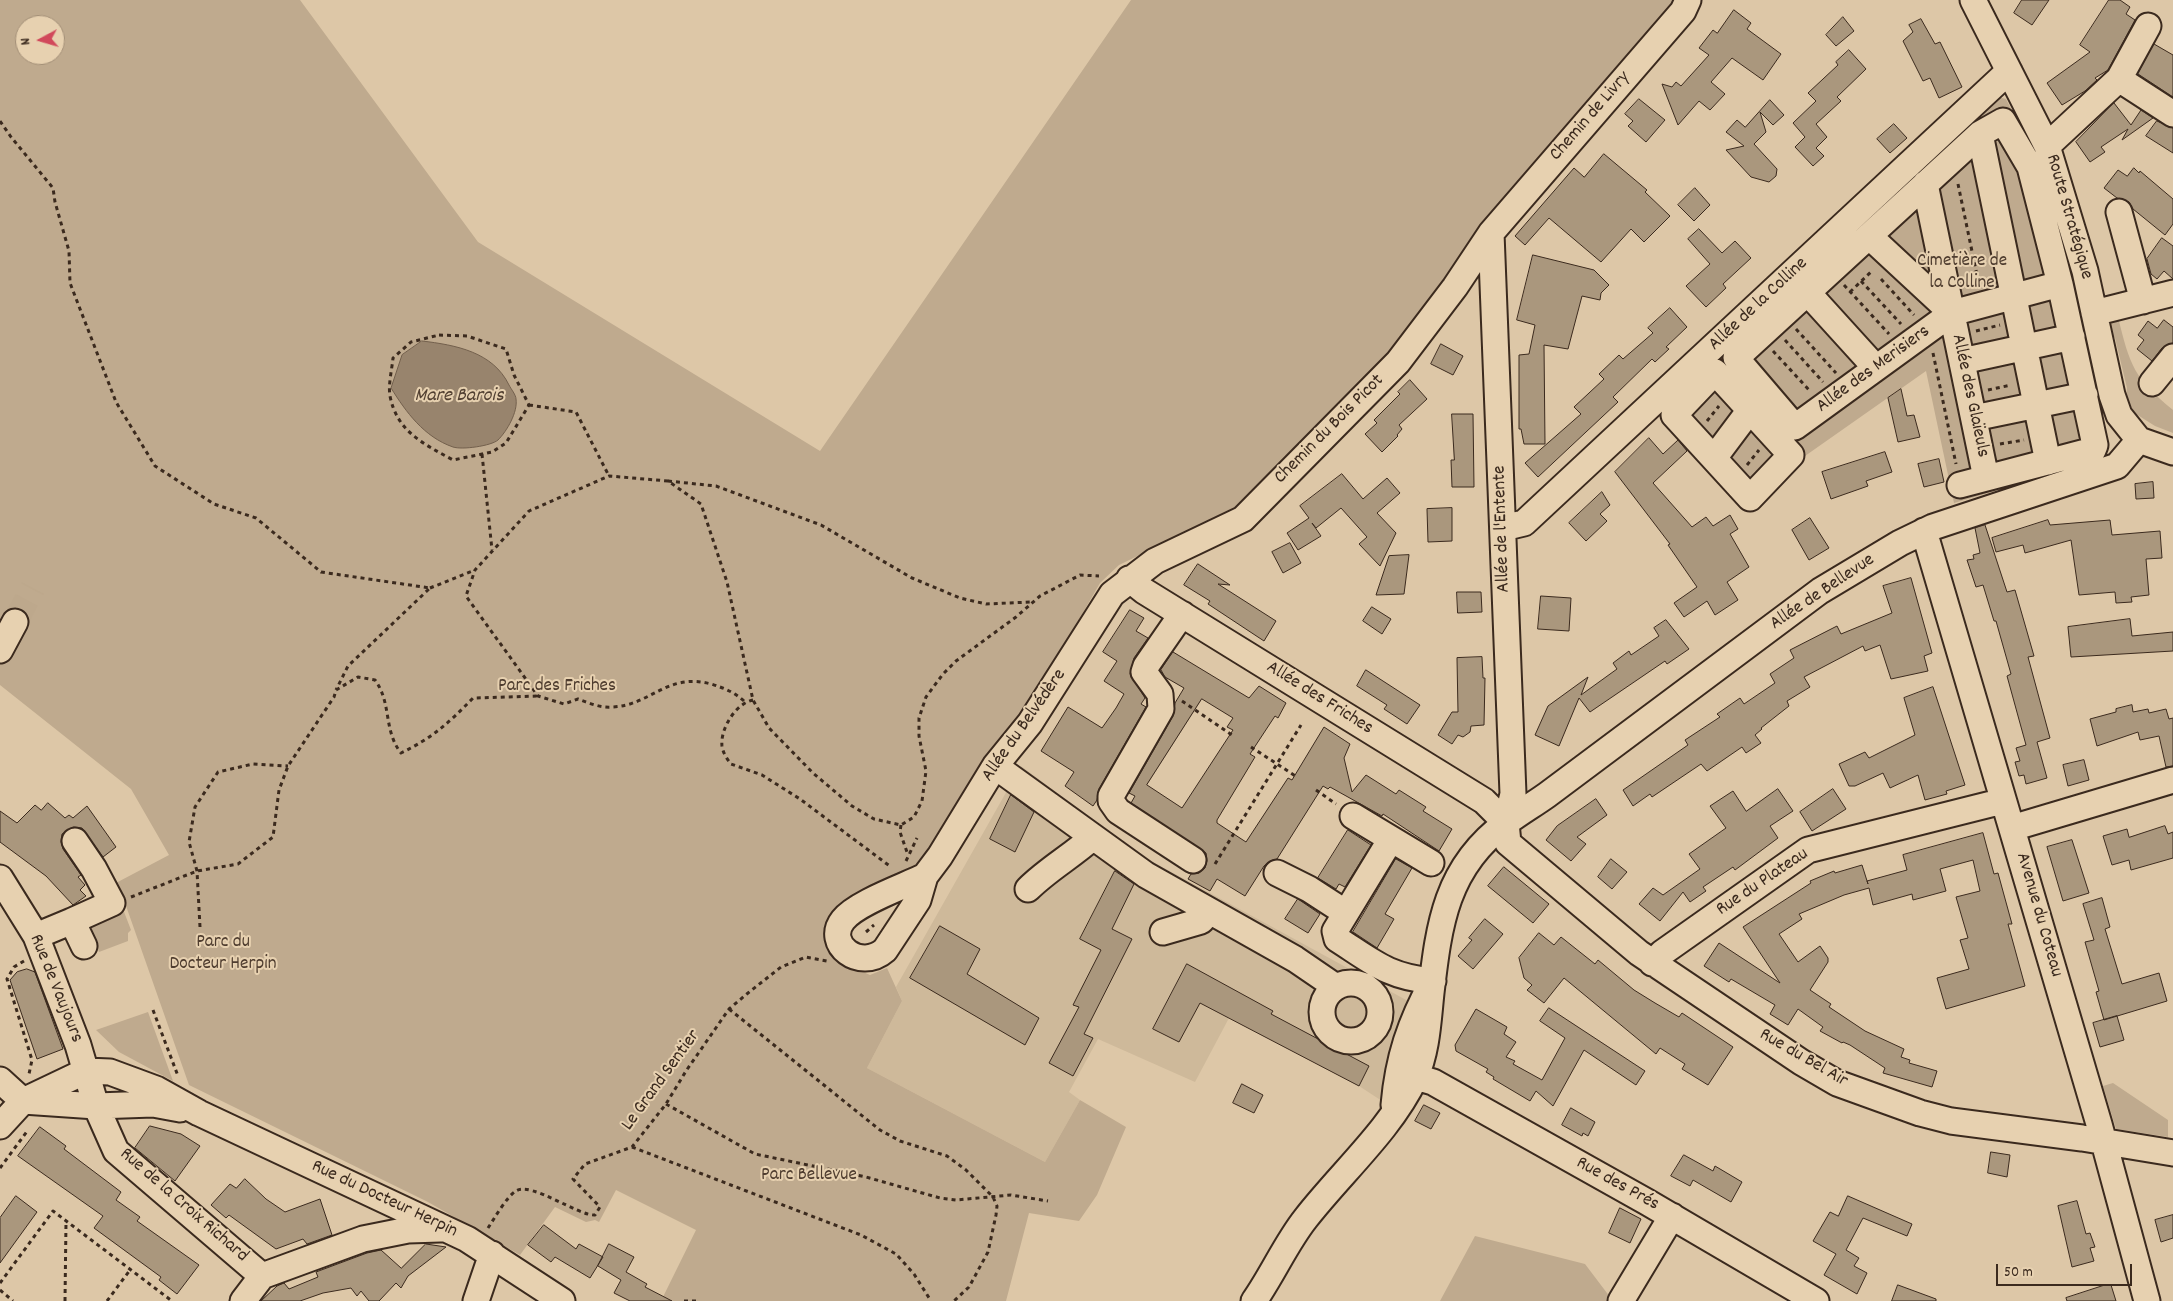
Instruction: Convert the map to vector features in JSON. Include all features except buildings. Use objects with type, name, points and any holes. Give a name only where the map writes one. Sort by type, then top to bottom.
[{"type":"street","name":"Chemin de Livry","points":[[1491,233],[1683,11],[1688,0]]},
{"type":"street","name":"Route Stratégique","points":[[1974,0],[2047,146],[2085,271],[2112,395],[2119,415],[2139,440]]},
{"type":"street","points":[[2047,146],[2119,79],[2148,26]]},
{"type":"street","name":"Allée de la Colline","points":[[1503,528],[1524,523],[1854,239],[2009,71]]},
{"type":"street","points":[[2119,79],[2173,114]]},
{"type":"street","points":[[1759,402],[1733,390],[1715,372],[1674,415],[1750,498],[1791,455],[1772,434],[1759,402],[1736,358],[1830,270],[1854,239],[1925,184],[1980,134],[2003,121],[2030,167],[2060,284],[2095,445],[2093,450],[1960,485]]},
{"type":"street","points":[[1980,134],[2048,462]]},
{"type":"street","name":"Allée des Glaïeuls","points":[[1925,184],[1986,478]]},
{"type":"street","points":[[2120,212],[2142,301]]},
{"type":"street","name":"Allée de l'Entente","points":[[1491,233],[1513,794],[1506,823]]},
{"type":"street","name":"Chemin du Bois Picot","points":[[1129,580],[1155,561],[1242,519],[1398,362],[1455,287],[1491,233]]},
{"type":"street","points":[[1854,239],[1955,324],[1983,305],[2060,284]]},
{"type":"street","points":[[1807,292],[1876,368]]},
{"type":"street","points":[[2094,313],[2172,295]]},
{"type":"street","name":"Allée des Merisiers","points":[[1759,402],[1795,427],[1916,340],[1955,324]]},
{"type":"street","points":[[1962,361],[2072,337]]},
{"type":"street","points":[[2152,383],[2173,357]]},
{"type":"street","points":[[1971,406],[2036,405],[2085,395]]},
{"type":"street","points":[[1714,458],[1759,402]]},
{"type":"street","points":[[2139,440],[2173,452]]},
{"type":"street","name":"Allée de Bellevue","points":[[1254,1301],[1304,1219],[1394,1112],[1416,1077],[1427,1036],[1439,929],[1454,883],[1463,868],[1487,840],[1506,823],[1547,795],[1820,591],[1900,543],[1924,531],[2117,466],[2139,440]]},
{"type":"street","name":"Avenue du Coteau","points":[[1924,531],[2103,1141],[2147,1301]]},
{"type":"street","name":"Allée des Friches","points":[[1129,580],[1484,801],[1506,823]]},
{"type":"street","name":"Allée du Belvédère","points":[[915,881],[940,856],[995,766],[1030,723],[1112,594],[1129,580]]},
{"type":"street","points":[[1182,614],[1146,666],[1144,672],[1160,694],[1162,709],[1158,719],[1113,790],[1111,801],[1118,811],[1203,864]]},
{"type":"street","points":[[0,650],[15,622]]},
{"type":"street","points":[[995,766],[1146,876],[1295,960],[1336,987]]},
{"type":"street","points":[[2012,828],[2173,780]]},
{"type":"street","name":"Rue du Plateau","points":[[1652,963],[1662,953],[1808,850],[2004,801]]},
{"type":"street","points":[[1353,816],[1431,863]]},
{"type":"street","name":"Rue du Bel Air","points":[[1506,823],[1508,843],[1652,963],[1801,1062],[1837,1083],[1920,1113],[1951,1121],[2103,1141],[2173,1153]]},
{"type":"street","points":[[1028,889],[1049,869],[1078,851],[1094,837]]},
{"type":"street","points":[[1391,839],[1335,931],[1337,939],[1395,975],[1433,980],[1414,1014],[1402,1054],[1396,1079],[1394,1112]]},
{"type":"street","points":[[40,944],[72,921],[112,903],[94,869],[75,841]]},
{"type":"street","points":[[1277,873],[1309,889],[1346,913]]},
{"type":"street","name":"Rue de Vaujours","points":[[0,878],[40,944],[86,1071],[96,1106]]},
{"type":"street","points":[[1163,932],[1201,921],[1210,911]]},
{"type":"street","points":[[72,921],[84,946]]},
{"type":"street","points":[[1346,984],[1357,984],[1368,988],[1376,997],[1380,1008],[1379,1020],[1376,1029],[1368,1036],[1361,1040],[1347,1041],[1335,1036],[1325,1026],[1322,1010],[1327,996],[1336,987],[1346,984]]},
{"type":"street","points":[[1368,1036],[1402,1054]]},
{"type":"street","points":[[0,1126],[23,1101],[86,1071]]},
{"type":"street","name":"Rue du Docteur Herpin","points":[[86,1071],[110,1072],[175,1098],[199,1113],[484,1249],[562,1301]]},
{"type":"street","name":"Rue des Prés","points":[[1416,1077],[1433,1082],[1672,1216],[1816,1301]]},
{"type":"street","points":[[0,1080],[23,1101]]},
{"type":"street","name":"Rue du Docteur Herpin","points":[[23,1101],[96,1106],[153,1104],[199,1113]]},
{"type":"street","name":"Rue de la Croix Richard","points":[[96,1106],[116,1151],[262,1276]]},
{"type":"street","points":[[379,1235],[382,1219],[380,1198]]},
{"type":"street","points":[[1621,1301],[1672,1216]]},
{"type":"street","points":[[243,1301],[262,1276],[379,1235],[408,1230],[445,1229]]},
{"type":"street","points":[[476,1301],[484,1249]]},
{"type":"path","points":[[0,121],[53,188],[54,202],[69,251],[70,283],[116,402],[155,466],[214,504],[256,518],[322,572],[430,588]]},
{"type":"path","points":[[1953,159],[1983,305]]},
{"type":"path","points":[[1854,239],[1916,340],[1960,485]]},
{"type":"path","points":[[1830,270],[1850,292],[1916,340]]},
{"type":"path","points":[[1850,292],[1873,270]]},
{"type":"path","points":[[1862,280],[1916,340]]},
{"type":"path","points":[[1955,324],[2018,321]]},
{"type":"path","points":[[1771,325],[1837,397]]},
{"type":"path","points":[[1771,325],[1837,397]]},
{"type":"path","points":[[1771,325],[1837,397]]},
{"type":"path","points":[[439,335],[474,338],[506,349],[514,375],[528,404],[506,443],[492,452],[453,460],[413,439],[398,419],[390,396],[393,358],[411,342],[430,337],[439,335]]},
{"type":"path","points":[[1971,406],[2031,381]]},
{"type":"path","points":[[1694,436],[1733,390]]},
{"type":"path","points":[[528,404],[576,412],[609,476]]},
{"type":"path","points":[[1734,481],[1772,434]]},
{"type":"path","points":[[1980,448],[2043,436]]},
{"type":"path","points":[[482,454],[492,552]]},
{"type":"path","points":[[538,696],[466,596],[475,570],[529,511],[609,476],[716,486],[821,525],[912,578],[960,598],[986,604],[1031,602]]},
{"type":"path","points":[[668,481],[701,504],[727,582],[753,700],[769,728],[828,787],[865,815],[885,823],[901,825],[914,818],[922,801],[924,759],[918,729],[918,718],[926,697],[956,661],[1016,617],[1031,602],[1080,575],[1102,576]]},
{"type":"path","points":[[131,897],[197,871],[238,864],[273,837],[279,790],[288,766],[334,697],[348,666],[430,588],[475,570]]},
{"type":"path","points":[[336,690],[358,677],[375,680],[383,691],[392,741],[401,753],[427,740],[445,727],[473,698],[538,696],[564,704],[578,699],[594,705],[612,707],[635,702],[670,685],[693,681],[729,690],[744,702]]},
{"type":"path","points":[[1160,694],[1176,697],[1232,735]]},
{"type":"path","points":[[753,700],[744,702],[729,721],[722,741],[722,747],[731,764],[762,776],[800,800],[900,874],[915,881]]},
{"type":"path","points":[[1203,864],[1277,763],[1300,725]]},
{"type":"path","points":[[1251,747],[1297,777]]},
{"type":"path","points":[[200,927],[197,871],[189,842],[195,807],[218,772],[252,764],[288,766]]},
{"type":"path","points":[[901,825],[900,832],[908,856],[916,838]]},
{"type":"path","points":[[23,1101],[32,1060],[6,979],[9,972],[40,944]]},
{"type":"path","name":"Le Grand Sentier","points":[[484,1249],[515,1191],[524,1188],[554,1198],[588,1216],[595,1216],[600,1207],[573,1179],[585,1164],[632,1147],[666,1104],[686,1071],[729,1009],[781,967],[806,956]]},
{"type":"path","points":[[729,1009],[880,1130],[900,1141],[946,1156],[966,1170],[993,1196],[997,1206],[988,1252],[969,1287],[954,1301]]},
{"type":"path","points":[[153,1010],[180,1080]]},
{"type":"path","points":[[0,1168],[47,1104]]},
{"type":"path","points":[[666,1104],[755,1154],[866,1177],[940,1198],[956,1200],[1011,1196],[1048,1201]]},
{"type":"path","points":[[632,1147],[862,1235],[896,1254],[914,1274],[931,1301]]},
{"type":"path","points":[[0,1283],[53,1211],[172,1301]]},
{"type":"path","points":[[65,1301],[66,1221]]},
{"type":"path","points":[[107,1301],[130,1270]]},
{"type":"path","points":[[0,1290],[13,1301]]},
{"type":"path","points":[[684,1301],[697,1301]]},
{"type":"shaded area","points":[[1021,766],[1144,857],[1408,1001],[1382,1101],[1359,1086],[1229,1018],[1195,1082],[1098,1039],[1069,1092],[1080,1100],[1045,1162],[867,1068],[902,1001],[896,987]]},
{"type":"green space","name":"Parc des Friches","points":[[0,0],[300,0],[478,242],[820,451],[1131,0],[1677,0],[1396,352],[1246,503],[1119,565],[1100,583],[1023,717],[987,755],[921,863],[893,881],[858,898],[843,963],[870,975],[887,968],[902,1001],[867,1068],[1045,1162],[1080,1100],[1126,1127],[1097,1195],[1079,1221],[1029,1213],[1006,1301],[661,1301],[696,1230],[616,1190],[599,1222],[595,1220],[586,1222],[555,1207],[520,1255],[428,1202],[189,1085],[125,903],[114,884],[169,855],[131,789],[0,685]]},
{"type":"green space","name":"Cimetière de la Colline","points":[[1998,97],[2006,99],[2039,164],[2077,289],[2103,431],[2102,460],[1954,503],[1926,371],[1805,456],[1745,509],[1660,414]]},
{"type":"green space","points":[[2118,317],[2126,348],[2135,370],[2150,389],[2173,410],[2173,433],[2155,426],[2136,414],[2126,399],[2127,388],[2115,338],[2109,333],[2107,319]]},
{"type":"green space","points":[[121,904],[131,930],[128,933],[128,941],[99,952],[86,920]]},
{"type":"green space","points":[[148,1012],[173,1081],[119,1052],[96,1030]]},
{"type":"green space","points":[[2113,1083],[2168,1120],[2168,1137],[2116,1129],[2103,1086]]},
{"type":"green space","points":[[1475,1236],[1585,1264],[1613,1301],[1440,1301]]},
{"type":"water","name":"Mare Barois","points":[[422,341],[448,345],[472,352],[493,365],[502,374],[515,396],[516,404],[511,421],[498,440],[476,447],[453,447],[433,437],[417,423],[403,406],[391,388],[402,355]]},
{"type":"tunnel","points":[[15,622],[33,588]]},
{"type":"park label","name":"Parc du Docteur Herpin","points":[[223,954]]},
{"type":"park label","name":"Parc Bellevue","points":[[809,1176]]}]
